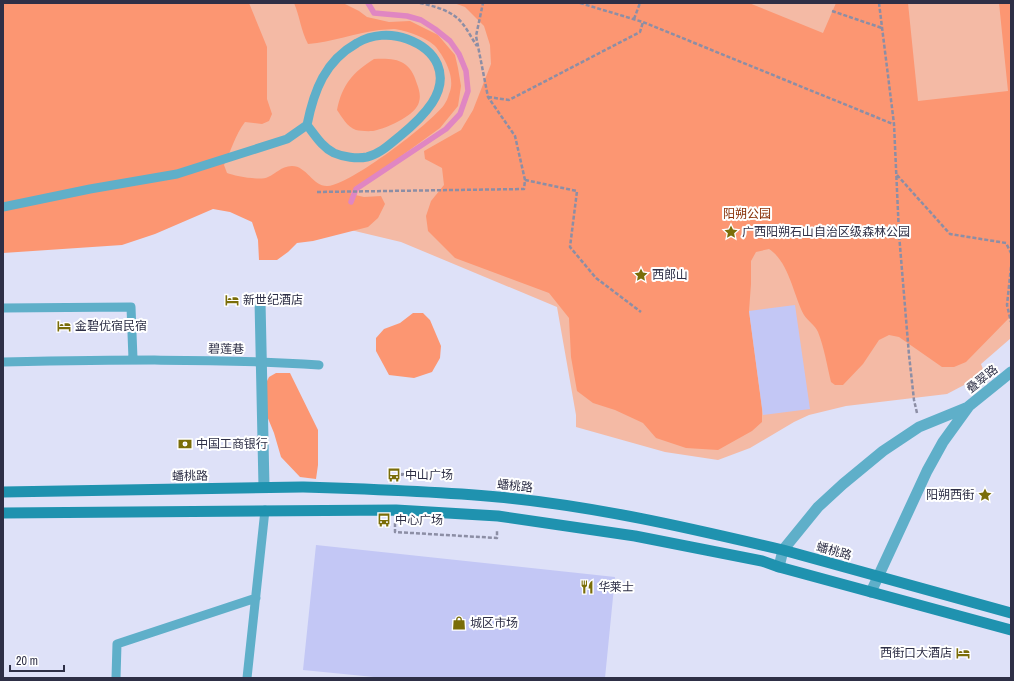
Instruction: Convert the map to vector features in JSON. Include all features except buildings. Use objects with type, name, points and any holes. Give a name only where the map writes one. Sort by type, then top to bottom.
[{"type":"main road","name":"蟠桃路","points":[[3,492],[264,487],[351,488],[498,497],[640,518],[783,550],[1011,613]]},
{"type":"main road","points":[[3,513],[396,510],[498,516],[635,536],[762,561],[779,567],[1011,630]]},
{"type":"street","points":[[260,301],[264,487]]},
{"type":"street","name":"叠翠路","points":[[969,406],[1011,372]]},
{"type":"street","points":[[779,567],[783,550],[818,507],[842,484],[883,451],[919,427],[969,406]]},
{"type":"street","points":[[871,592],[927,471],[944,442],[969,406]]},
{"type":"lane","points":[[3,207],[90,189],[177,174],[287,139],[307,125],[311,104],[329,66],[338,56],[364,39],[384,35],[397,35],[413,41],[425,48],[434,56],[440,69],[438,91],[431,104],[408,129],[384,149],[366,157],[349,157],[335,153],[324,147],[307,125]]},
{"type":"lane","points":[[3,308],[131,307],[133,359]]},
{"type":"lane","name":"碧莲巷","points":[[3,362],[133,359],[319,365]]},
{"type":"lane","points":[[247,678],[265,510]]},
{"type":"lane","points":[[116,678],[117,644],[256,598]]},
{"type":"path","points":[[420,3],[434,6],[452,14],[462,22],[478,49]]},
{"type":"path","points":[[317,192],[524,190],[525,180],[515,136],[488,97],[476,36],[484,3]]},
{"type":"path","points":[[580,3],[643,22],[894,124]]},
{"type":"path","points":[[634,19],[640,3]]},
{"type":"path","points":[[878,3],[894,124],[899,234],[909,356],[919,427]]},
{"type":"path","points":[[832,11],[882,28]]},
{"type":"path","points":[[488,97],[509,100],[640,32],[643,22]]},
{"type":"path","points":[[896,174],[950,234],[1006,243],[1011,253]]},
{"type":"path","points":[[525,180],[577,191],[570,247],[596,278],[641,312]]},
{"type":"path","points":[[1011,267],[1007,304],[1011,322]]},
{"type":"path","points":[[396,510],[395,532],[497,538],[498,516]]},
{"type":"green space","name":"阳朔公园","points":[[3,3],[1011,3],[1011,338],[981,364],[985,374],[947,394],[846,406],[809,415],[794,422],[750,448],[718,460],[665,452],[576,427],[576,415],[557,307],[401,242],[317,222],[288,232]]},
{"type":"green space","points":[[3,3],[249,3],[267,47],[267,99],[272,114],[269,121],[262,124],[245,122],[224,165],[227,173],[248,178],[265,178],[282,169],[292,166],[302,169],[314,180],[323,185],[328,186],[339,183],[371,165],[423,125],[444,105],[451,89],[450,73],[444,58],[437,48],[428,41],[410,33],[392,29],[370,31],[308,44],[294,3],[343,3],[367,17],[389,22],[410,21],[438,35],[455,55],[461,86],[458,106],[440,128],[355,187],[351,194],[364,197],[381,196],[385,204],[378,218],[368,227],[313,241],[297,243],[277,260],[259,260],[258,240],[252,222],[230,212],[213,209],[155,234],[122,245],[3,253]]},
{"type":"green space","points":[[454,3],[749,3],[823,33],[836,3],[908,3],[918,101],[1008,91],[999,3],[1011,3],[1011,316],[966,362],[954,367],[942,367],[899,337],[889,335],[879,340],[863,364],[843,385],[835,385],[831,382],[824,350],[818,332],[804,315],[786,270],[776,255],[769,249],[756,252],[751,261],[749,311],[762,409],[762,422],[752,431],[718,450],[686,448],[656,438],[643,423],[615,410],[593,403],[577,391],[571,357],[569,318],[549,293],[455,258],[428,231],[426,216],[431,201],[444,185],[442,168],[425,159],[424,151],[461,130],[473,110],[491,64],[490,45],[484,26],[465,7]]},
{"type":"green space","points":[[374,59],[396,60],[406,65],[411,70],[418,86],[420,100],[417,107],[408,116],[401,120],[372,131],[356,130],[347,124],[337,110],[339,101],[345,86],[354,74]]},
{"type":"green space","points":[[413,313],[423,313],[430,320],[441,346],[440,358],[432,372],[414,378],[389,375],[376,351],[376,338],[384,329],[400,323]]},
{"type":"green space","points":[[276,373],[290,373],[318,430],[318,465],[316,479],[300,477],[281,457],[267,416],[267,381],[269,377]]},
{"type":"waterway","points":[[351,202],[356,189],[446,129],[460,114],[468,91],[466,71],[459,54],[450,41],[421,20],[407,16],[374,13],[368,3]]},
{"type":"place","name":"广西阳朔石山自治区级森林公园","points":[[731,232]]},
{"type":"place","name":"西郎山","points":[[641,275]]},
{"type":"place","name":"新世纪酒店","points":[[232,300]]},
{"type":"place","name":"金碧优宿民宿","points":[[64,326]]},
{"type":"place","name":"中国工商银行","points":[[185,444]]},
{"type":"place","name":"中山广场","points":[[394,475]]},
{"type":"place","name":"阳朔西街","points":[[985,495]]},
{"type":"place","name":"中心广场","points":[[384,520]]},
{"type":"place","name":"华莱士","points":[[587,587]]},
{"type":"place","name":"城区市场","points":[[459,623]]},
{"type":"place","name":"西街口大酒店","points":[[963,653]]}]
